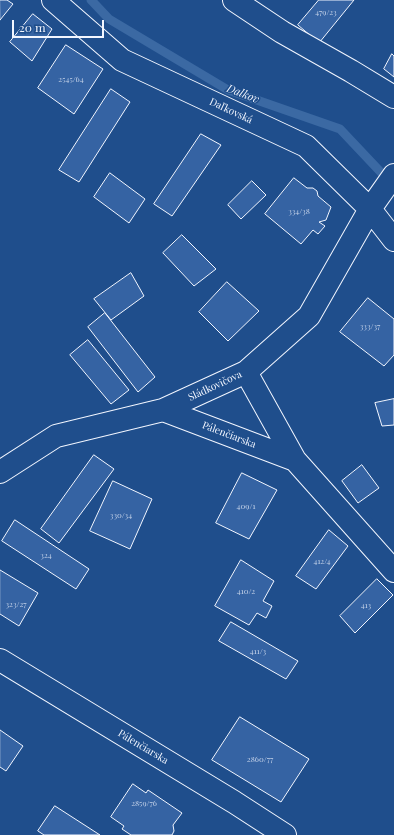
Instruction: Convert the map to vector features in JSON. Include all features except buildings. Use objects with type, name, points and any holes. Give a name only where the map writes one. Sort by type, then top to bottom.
[{"type":"street","name":"Daľkovská","points":[[53,0],[122,60],[306,146],[375,202],[394,240]]},
{"type":"street","points":[[234,0],[282,32],[394,97]]},
{"type":"street","name":"Sládkovičova","points":[[0,472],[56,436],[163,410],[246,372],[309,316],[375,202],[394,175]]},
{"type":"street","name":"Pálenčiarska","points":[[246,372],[295,460],[394,571]]},
{"type":"street","name":"Pálenčiarska","points":[[163,410],[295,460]]},
{"type":"street","name":"Pálenčiarska","points":[[0,660],[234,802],[284,835]]},
{"type":"waterway","name":"Dalkov","points":[[91,0],[109,19],[228,90],[340,129],[390,182]]}]
